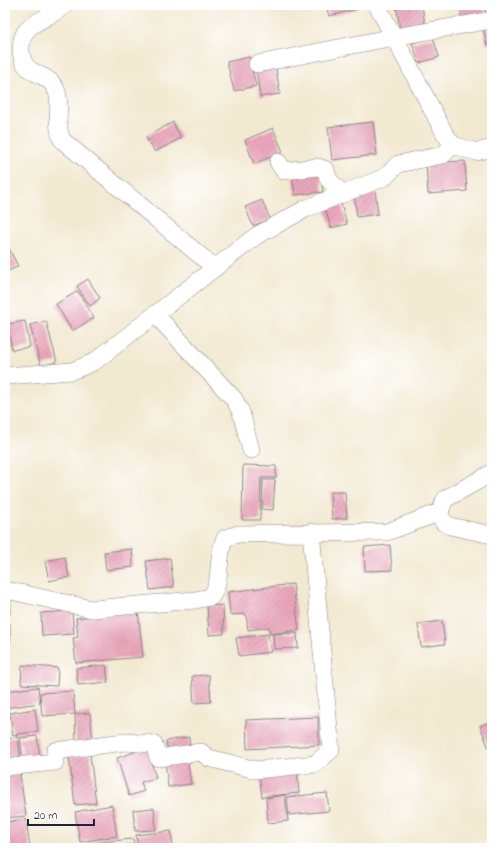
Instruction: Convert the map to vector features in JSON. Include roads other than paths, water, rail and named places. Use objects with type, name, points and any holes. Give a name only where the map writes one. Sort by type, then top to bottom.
[{"type":"street","points":[[65,5],[27,29],[21,42],[21,55],[27,67],[47,78],[57,92],[58,129],[62,140],[215,268]]},
{"type":"street","points":[[376,5],[453,145],[476,152],[492,148]]},
{"type":"street","points":[[257,64],[394,37],[492,20]]},
{"type":"street","points":[[5,376],[72,371],[94,362],[256,236],[305,209],[385,177],[398,164],[443,155],[453,145]]},
{"type":"street","points":[[278,162],[284,171],[318,168],[326,170],[328,179],[343,194]]},
{"type":"street","points":[[155,314],[234,399],[241,412],[251,450]]},
{"type":"street","points":[[492,473],[445,499],[440,512],[442,522],[450,526],[492,535]]},
{"type":"street","points":[[5,592],[11,591],[92,610],[196,600],[211,597],[216,590],[221,547],[226,538],[238,534],[387,532],[440,512]]},
{"type":"street","points":[[5,767],[55,762],[55,751],[124,742],[154,744],[158,758],[201,752],[209,758],[246,769],[256,770],[315,764],[331,750],[311,532]]}]
